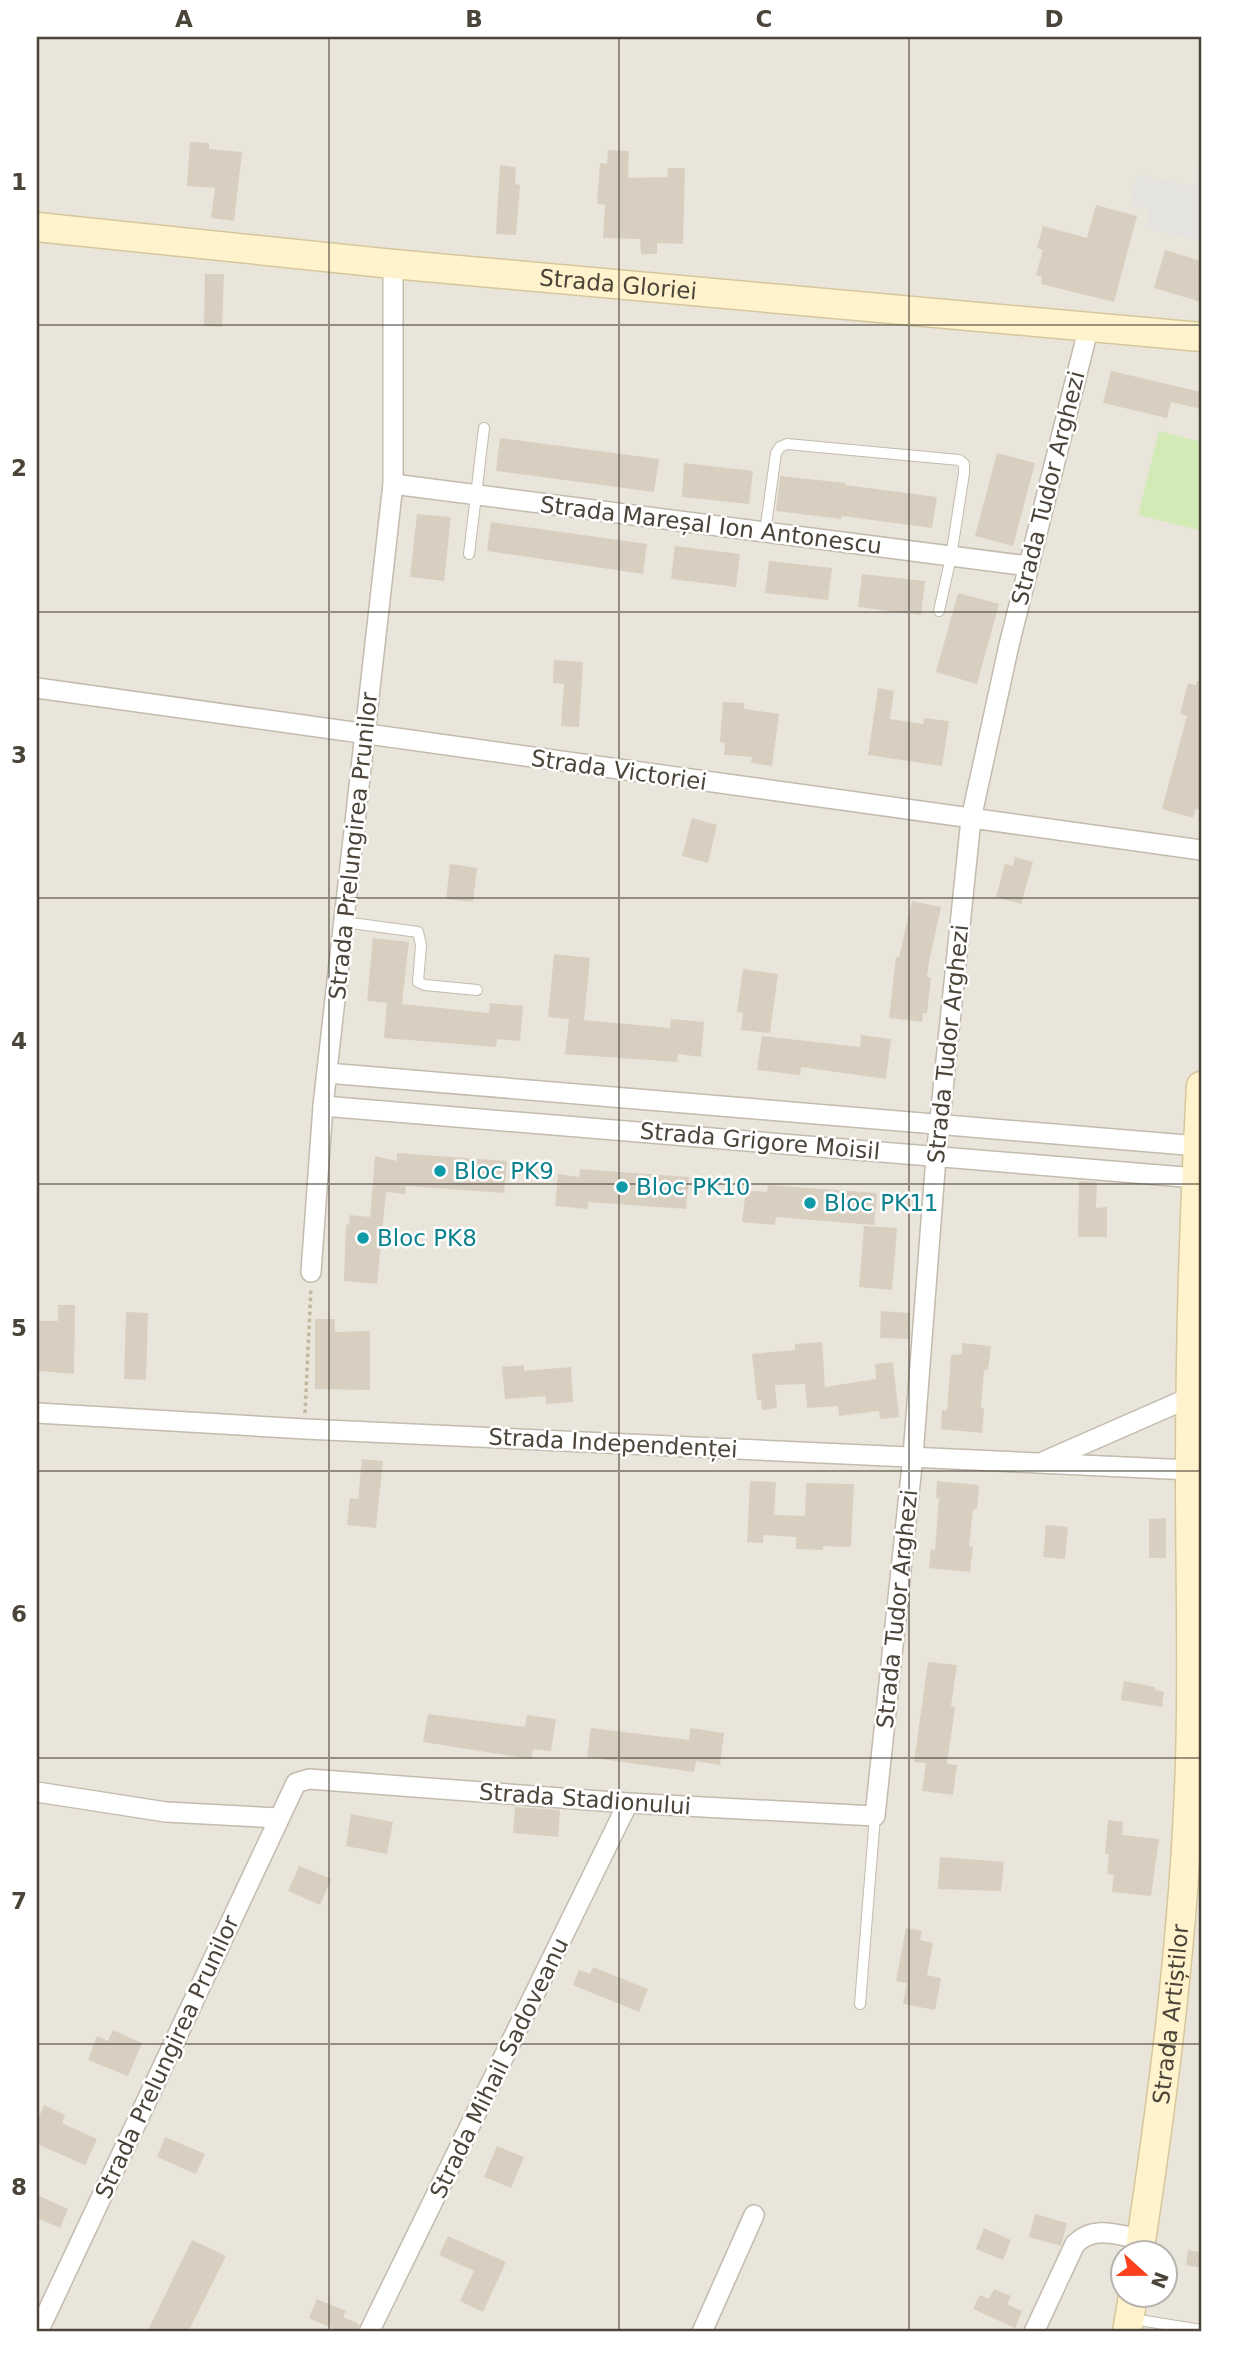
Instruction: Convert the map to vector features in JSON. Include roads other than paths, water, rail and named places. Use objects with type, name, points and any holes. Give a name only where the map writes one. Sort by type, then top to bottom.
[{"type":"main road","name":"Strada Gloriei","points":[[37,227],[394,264],[1201,337]]},
{"type":"main road","name":"Strada Artiștilor","points":[[1141,2240],[1164,2088],[1186,1848],[1190,1761],[1190,1470],[1196,1394],[1196,1178],[1201,1086]]},
{"type":"street","name":"Strada Prelungirea Prunilor","points":[[312,1272],[323,1106],[393,484],[394,264]]},
{"type":"street","name":"Strada Tudor Arghezi","points":[[875,1816],[913,1456],[939,1124],[971,819],[1028,566],[1089,326]]},
{"type":"street","name":"Strada Mareșal Ion Antonescu","points":[[393,484],[1028,566]]},
{"type":"street","name":"Strada Victoriei","points":[[37,688],[1201,850]]},
{"type":"street","name":"Strada Grigore Moisil","points":[[327,1073],[1198,1146]]},
{"type":"street","name":"Strada Grigore Moisil","points":[[323,1106],[1196,1178]]},
{"type":"street","points":[[1042,1462],[1196,1394]]},
{"type":"street","name":"Strada Independenței","points":[[37,1413],[305,1429],[1190,1470]]},
{"type":"street","name":"Strada Stadionului","points":[[296,1783],[309,1779],[628,1803],[875,1816]]},
{"type":"street","name":"Strada Prelungirea Prunilor","points":[[38,2332],[296,1783]]},
{"type":"street","points":[[37,1791],[166,1812],[278,1818]]},
{"type":"street","name":"Strada Mihail Sadoveanu","points":[[369,2332],[628,1803]]},
{"type":"street","points":[[702,2332],[754,2215]]},
{"type":"street","points":[[1034,2332],[1075,2244],[1084,2235],[1094,2232],[1120,2240]]},
{"type":"lane","points":[[469,554],[484,428]]},
{"type":"lane","points":[[765,532],[776,453],[780,447],[787,444],[958,460],[964,464],[964,473],[939,611]]},
{"type":"lane","points":[[344,922],[418,932],[421,945],[418,982],[477,990]]},
{"type":"lane","points":[[860,2004],[875,1816]]},
{"type":"lane","points":[[1130,2316],[1201,2330]]},
{"type":"place","name":"Bloc PK9","points":[[440,1171]]},
{"type":"place","name":"Bloc PK10","points":[[622,1187]]},
{"type":"place","name":"Bloc PK11","points":[[810,1203]]},
{"type":"place","name":"Bloc PK8","points":[[363,1238]]}]
